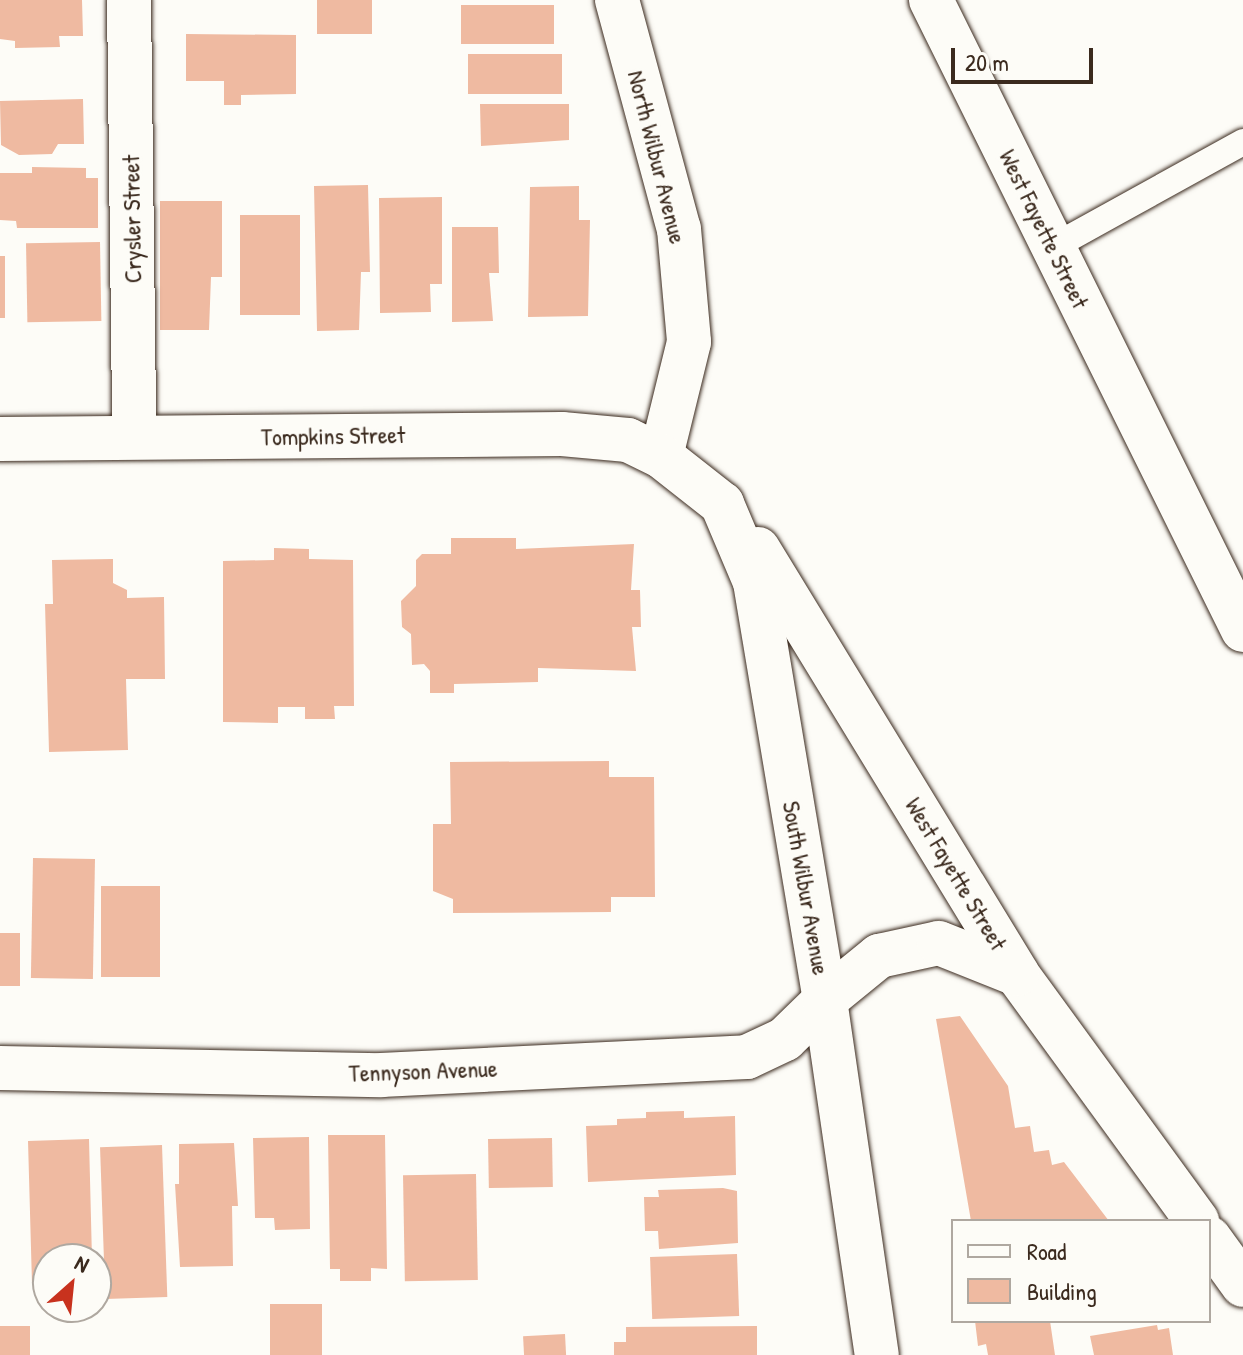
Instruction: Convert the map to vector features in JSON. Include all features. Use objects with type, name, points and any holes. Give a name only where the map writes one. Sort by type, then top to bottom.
[{"type":"street","name":"Crysler Street","points":[[129,0],[134,437]]},
{"type":"street","name":"North Wilbur Avenue","points":[[617,0],[680,243],[689,342],[661,456]]},
{"type":"street","name":"West Fayette Street","points":[[931,0],[1243,630]]},
{"type":"street","name":"Tompkins Street","points":[[0,439],[562,434],[628,440],[661,456]]},
{"type":"street","name":"South Wilbur Avenue","points":[[661,456],[722,504],[755,582],[825,1000],[877,1355]]},
{"type":"street","name":"West Fayette Street","points":[[730,518],[759,549],[1017,974],[1196,1219]]},
{"type":"street","name":"Tennyson Avenue","points":[[0,1068],[381,1075],[747,1057],[785,1039],[825,1000],[879,956],[939,943],[1017,974]]},
{"type":"street","points":[[1211,1241],[1243,1285]]},
{"type":"lane","points":[[1053,247],[1243,142]]},
{"type":"building","points":[[0,0],[82,0],[83,36],[59,36],[60,47],[15,48],[15,41],[0,39]]},
{"type":"building","points":[[317,0],[372,0],[372,34],[317,34]]},
{"type":"building","points":[[461,5],[554,5],[554,44],[461,44]]},
{"type":"building","points":[[186,34],[296,35],[296,94],[241,95],[241,105],[224,105],[224,81],[186,81]]},
{"type":"building","points":[[468,54],[562,54],[562,94],[468,94]]},
{"type":"building","points":[[83,99],[84,144],[58,144],[52,154],[19,155],[1,145],[0,101]]},
{"type":"building","points":[[480,104],[569,104],[569,140],[481,146]]},
{"type":"building","points":[[32,167],[86,168],[86,178],[98,178],[98,228],[17,228],[16,221],[0,220],[0,173],[32,173]]},
{"type":"building","points":[[368,185],[370,272],[361,272],[359,330],[317,331],[314,186]]},
{"type":"building","points":[[579,186],[579,220],[590,220],[588,316],[528,317],[530,187]]},
{"type":"building","points":[[442,197],[442,284],[430,284],[431,312],[380,313],[379,198]]},
{"type":"building","points":[[160,201],[222,201],[222,277],[211,277],[209,330],[160,330]]},
{"type":"building","points":[[240,215],[300,215],[300,315],[240,315]]},
{"type":"building","points":[[452,227],[498,227],[499,273],[489,273],[493,321],[452,322]]},
{"type":"building","points":[[100,242],[101,321],[27,322],[26,243]]},
{"type":"building","points":[[0,256],[5,256],[5,318],[0,318]]},
{"type":"building","points":[[451,538],[516,538],[516,549],[634,544],[631,590],[640,590],[641,627],[632,627],[636,671],[538,668],[538,682],[454,684],[454,693],[430,693],[430,671],[424,664],[412,665],[411,634],[402,627],[401,601],[416,586],[416,560],[422,554],[451,554]]},
{"type":"building","points":[[274,548],[309,549],[309,559],[353,560],[354,706],[334,706],[335,719],[305,719],[305,707],[278,707],[278,723],[223,722],[223,561],[274,560]]},
{"type":"building","points":[[113,559],[113,583],[127,590],[127,598],[164,597],[165,679],[126,679],[128,750],[49,752],[45,604],[53,604],[52,560]]},
{"type":"building","points":[[609,761],[609,777],[654,777],[655,897],[611,897],[611,912],[453,913],[453,899],[433,891],[433,824],[451,824],[450,762]]},
{"type":"building","points":[[33,858],[95,859],[93,979],[31,978]]},
{"type":"building","points":[[101,886],[160,886],[160,977],[101,977]]},
{"type":"building","points":[[0,933],[20,933],[20,986],[0,986]]},
{"type":"building","points":[[960,1016],[1008,1086],[1015,1128],[1030,1126],[1034,1152],[1049,1150],[1052,1165],[1064,1162],[1107,1219],[971,1219],[936,1019]]},
{"type":"building","points":[[684,1111],[684,1118],[735,1116],[736,1175],[588,1182],[586,1126],[617,1125],[617,1119],[646,1118],[646,1112]]},
{"type":"building","points":[[328,1135],[385,1135],[387,1269],[371,1268],[371,1281],[340,1281],[340,1269],[330,1269]]},
{"type":"building","points":[[309,1137],[310,1229],[275,1230],[274,1218],[255,1218],[253,1138]]},
{"type":"building","points":[[552,1138],[553,1187],[489,1188],[488,1139]]},
{"type":"building","points":[[89,1139],[92,1243],[32,1243],[32,1284],[28,1141]]},
{"type":"building","points":[[234,1143],[238,1206],[232,1206],[233,1266],[180,1267],[175,1184],[179,1184],[179,1144]]},
{"type":"building","points":[[162,1145],[167,1297],[112,1299],[112,1243],[103,1243],[100,1147]]},
{"type":"building","points":[[476,1174],[478,1280],[405,1281],[403,1175]]},
{"type":"building","points":[[723,1188],[737,1191],[738,1243],[659,1249],[658,1231],[645,1231],[644,1197],[659,1197],[658,1190]]},
{"type":"building","points":[[737,1254],[739,1316],[652,1319],[650,1257]]},
{"type":"building","points":[[270,1304],[322,1304],[322,1355],[270,1355]]},
{"type":"building","points":[[975,1323],[1050,1323],[1055,1355],[988,1355],[986,1344],[978,1346]]},
{"type":"building","points":[[1157,1325],[1158,1330],[1169,1328],[1173,1355],[1094,1355],[1090,1336]]},
{"type":"building","points":[[0,1326],[30,1326],[30,1355],[0,1355]]},
{"type":"building","points":[[757,1326],[757,1355],[614,1355],[614,1342],[626,1342],[626,1327]]},
{"type":"building","points":[[565,1334],[566,1355],[524,1355],[523,1336]]}]
